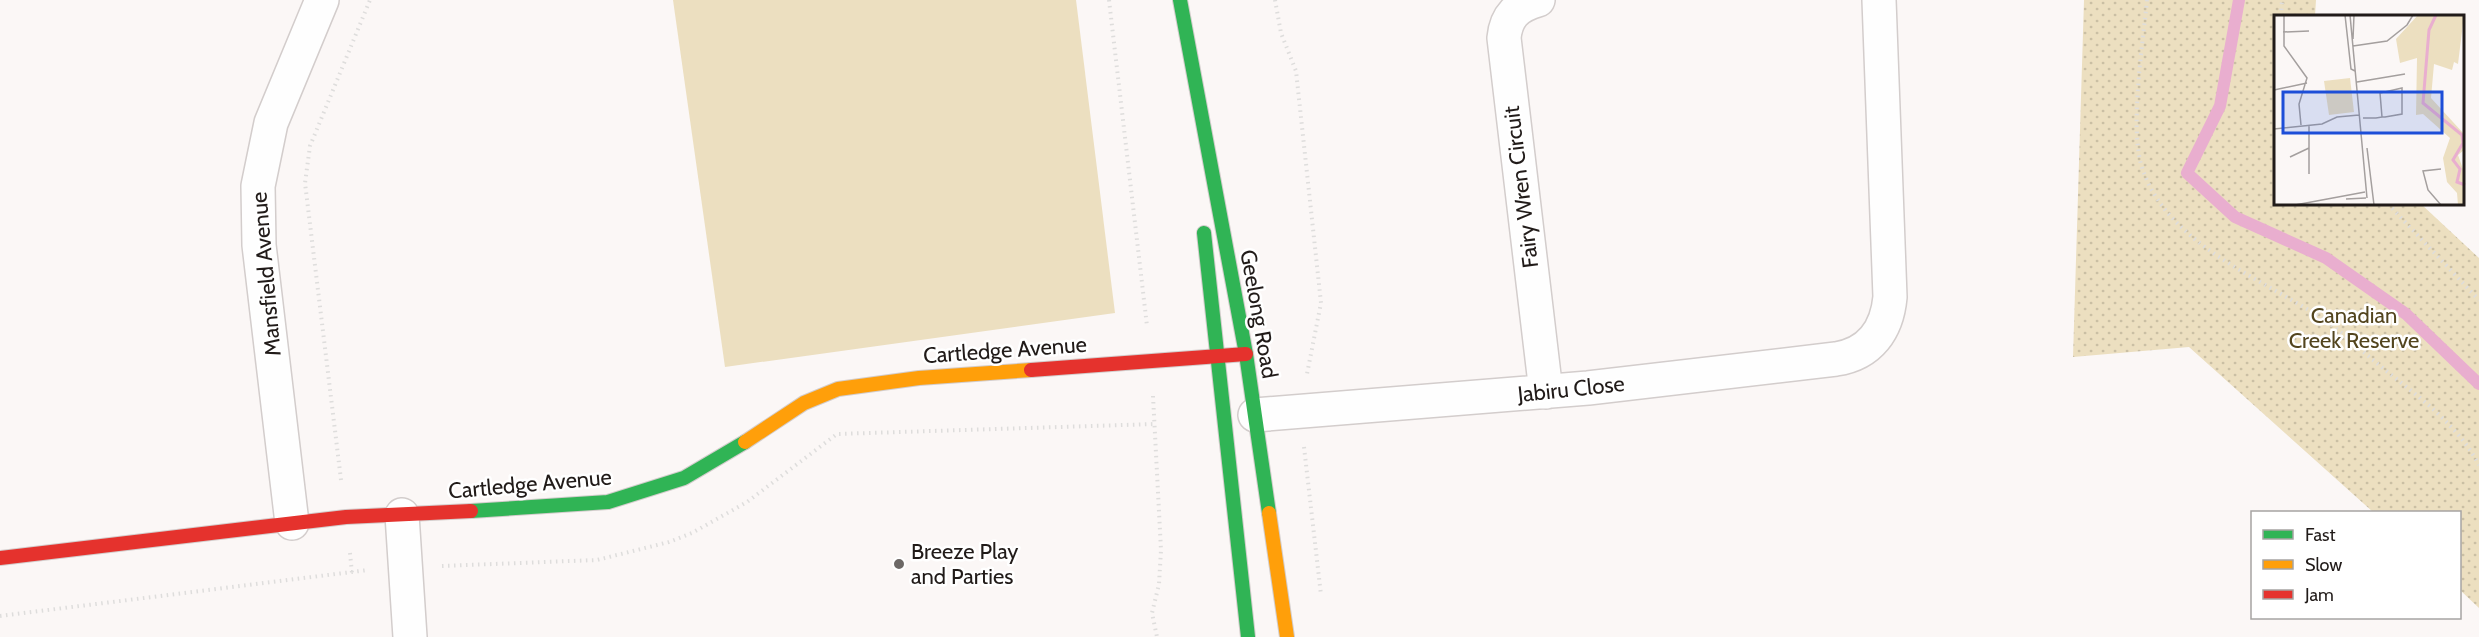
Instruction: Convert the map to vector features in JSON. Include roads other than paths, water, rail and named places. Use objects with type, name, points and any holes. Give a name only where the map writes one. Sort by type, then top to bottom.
[{"type":"main road","name":"Geelong Road","points":[[1179,0],[1196,166]]},
{"type":"main road","name":"Geelong Road","points":[[1179,0],[1246,354],[1240,416],[1248,637]]},
{"type":"main road","name":"Geelong Road","points":[[1201,214],[1217,357],[1240,416],[1287,637]]},
{"type":"main road","name":"Cartledge Avenue","points":[[0,558],[346,517],[580,506],[635,495],[684,478],[707,466],[804,403],[838,389],[919,378],[1246,354]]},
{"type":"street","name":"Mansfield Avenue","points":[[292,523],[259,245],[258,186],[271,123],[321,0]]},
{"type":"street","name":"Fairy Wren Circuit","points":[[1538,0],[1526,3],[1513,12],[1507,21],[1504,38],[1546,392]]},
{"type":"street","name":"Jabiru Close","points":[[1240,416],[1546,392],[1836,359],[1855,354],[1879,335],[1888,309],[1890,290],[1879,0]]},
{"type":"street","points":[[402,515],[410,637]]},
{"type":"waterway","points":[[2239,0],[2220,106],[2187,173],[2235,217],[2326,258],[2406,314],[2479,384]]},
{"type":"place","name":"Breeze Play and Parties","points":[[899,564]]},
{"type":"park label","name":"Canadian Creek Reserve","points":[[2354,328]]}]
